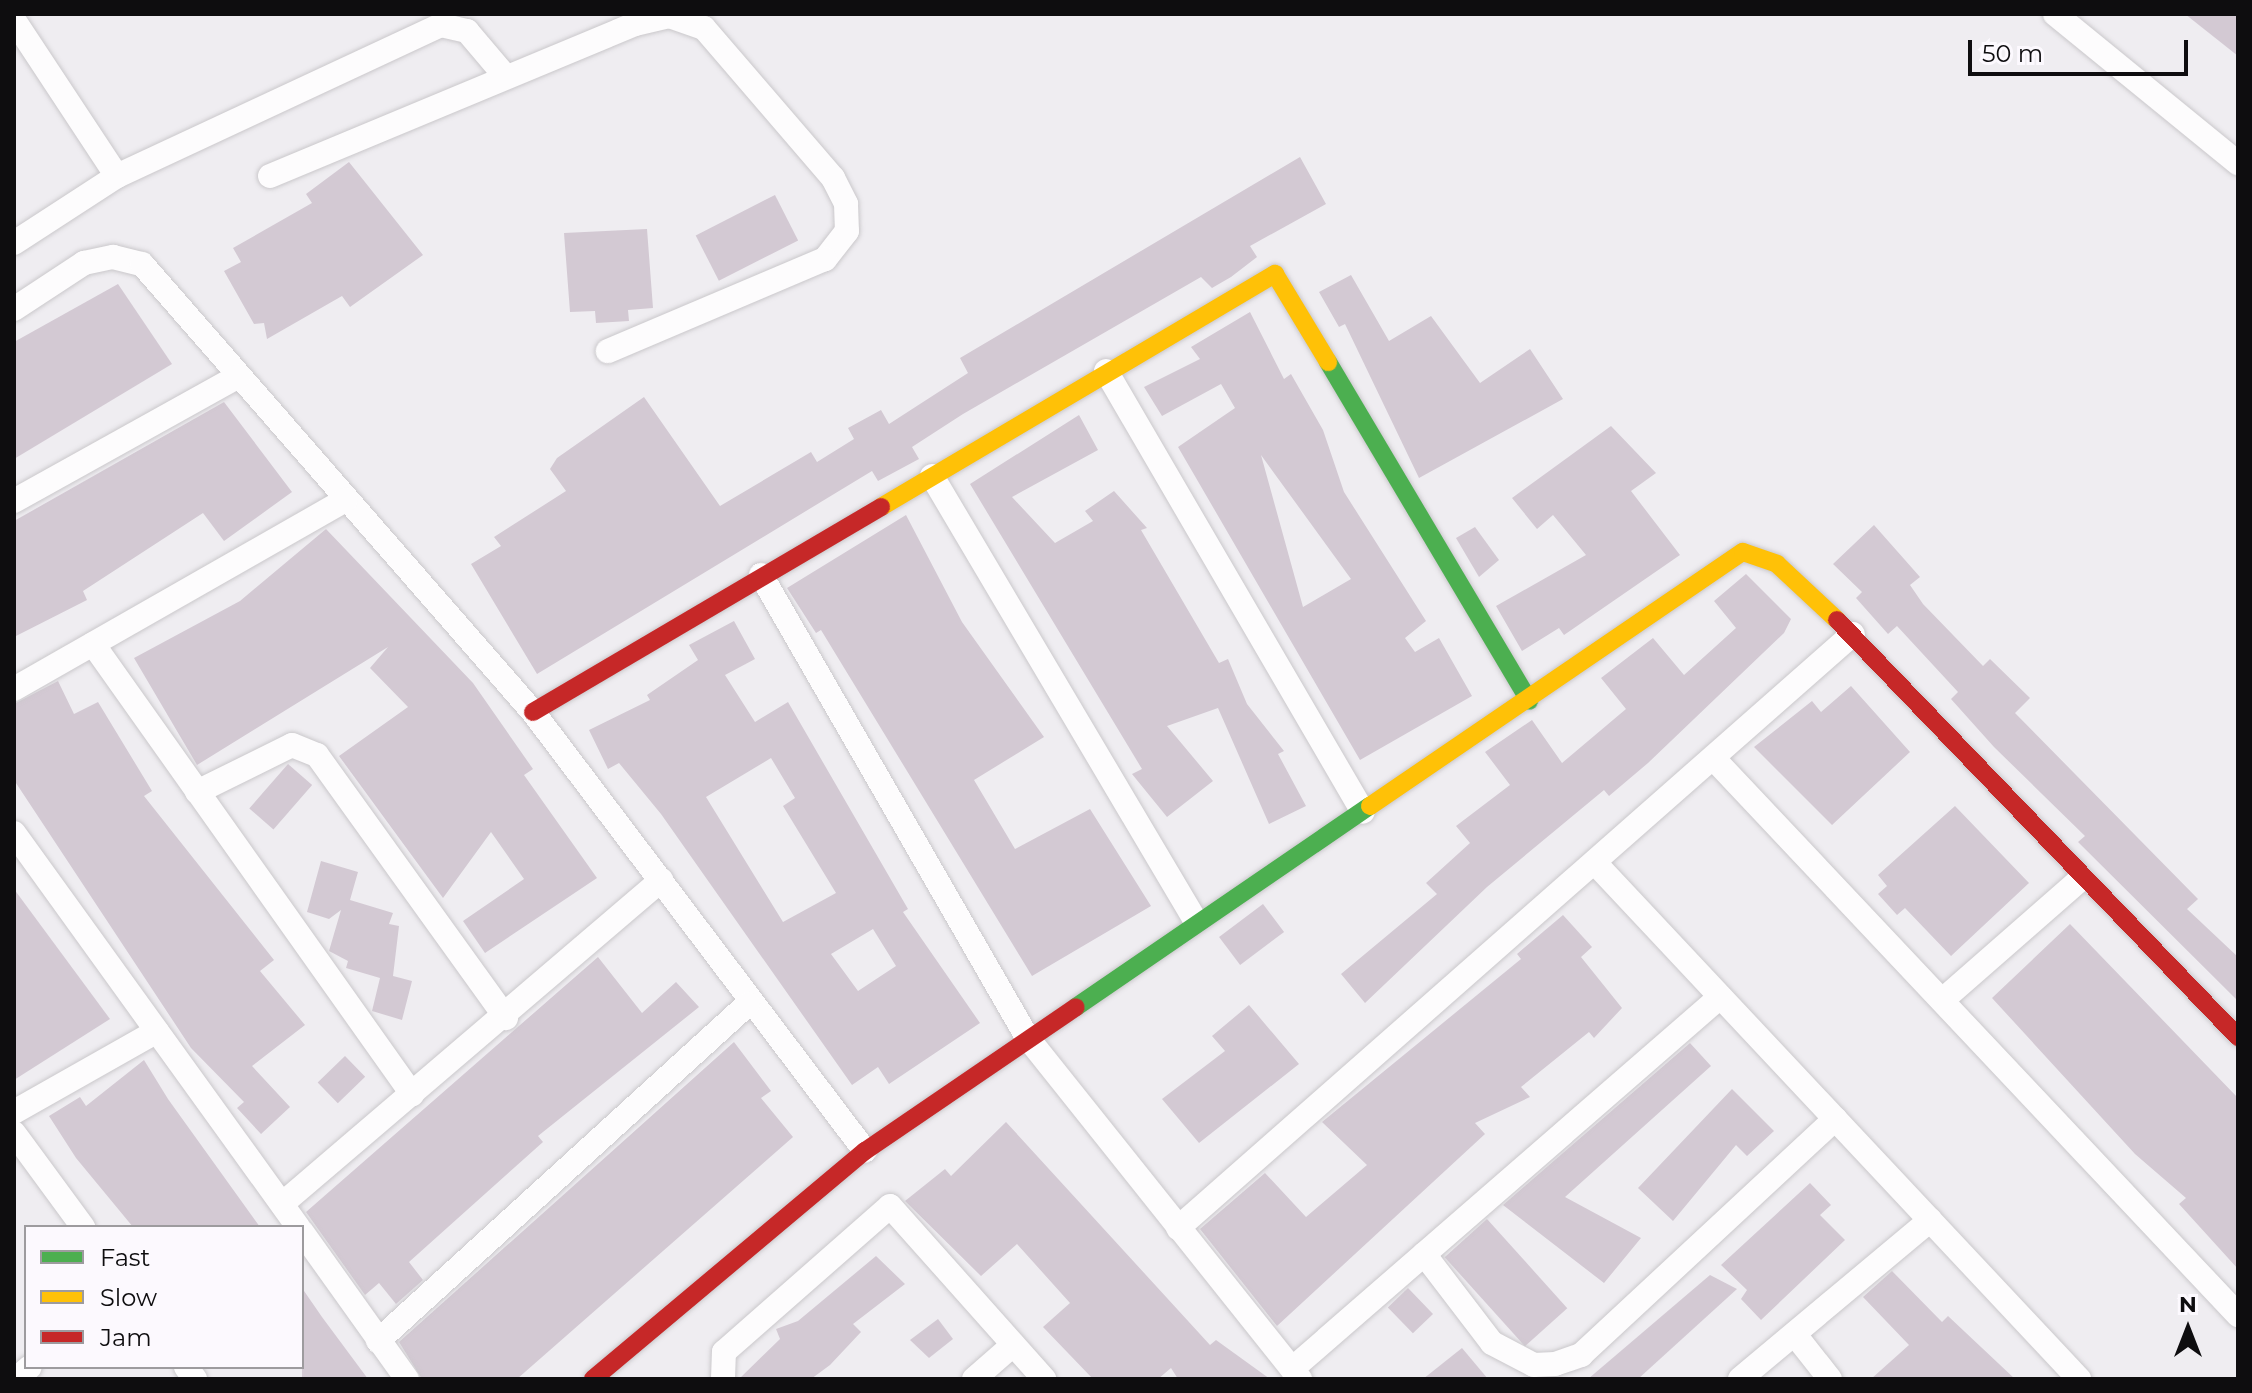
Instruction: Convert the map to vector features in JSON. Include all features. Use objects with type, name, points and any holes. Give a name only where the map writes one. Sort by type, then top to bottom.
[{"type":"street","points":[[2055,14],[2238,163]]},
{"type":"street","points":[[270,176],[635,24],[669,16],[704,28],[833,178],[846,204],[847,231],[825,259],[608,351]]},
{"type":"street","points":[[14,20],[117,176]]},
{"type":"street","points":[[14,243],[117,176],[441,25],[467,31],[506,77]]},
{"type":"street","points":[[14,309],[84,263],[113,257],[142,264],[533,712],[662,880],[748,1004],[865,1151]]},
{"type":"street","points":[[533,712],[1275,274],[1529,701]]},
{"type":"street","points":[[1106,371],[1363,812]]},
{"type":"street","points":[[14,501],[239,376]]},
{"type":"street","points":[[932,476],[1195,920]]},
{"type":"street","points":[[14,689],[346,500]]},
{"type":"street","points":[[593,1379],[865,1151],[1195,920],[1529,701],[1743,552],[1777,564],[1853,634],[2081,879],[2238,1037]]},
{"type":"street","points":[[761,575],[1027,1037],[1296,1374],[1424,1254],[1720,997]]},
{"type":"street","points":[[1178,1228],[1597,865],[1853,634]]},
{"type":"street","points":[[93,644],[412,1094]]},
{"type":"street","points":[[197,792],[292,745],[317,755],[506,1018]]},
{"type":"street","points":[[1715,760],[1946,997],[2238,1315]]},
{"type":"street","points":[[14,833],[297,1225]]},
{"type":"street","points":[[1597,865],[2079,1379]]},
{"type":"street","points":[[1946,997],[2081,879]]},
{"type":"street","points":[[282,1204],[506,1018],[662,880]]},
{"type":"street","points":[[378,1341],[748,1004]]},
{"type":"street","points":[[14,1112],[157,1031]]},
{"type":"street","points":[[1424,1254],[1492,1343],[1534,1365],[1555,1364],[1581,1355],[1835,1119]]},
{"type":"street","points":[[14,1133],[82,1225]]},
{"type":"street","points":[[723,1379],[724,1352],[890,1206],[1044,1379]]},
{"type":"street","points":[[1740,1379],[1796,1336],[1930,1220]]},
{"type":"street","points":[[304,1235],[407,1379]]},
{"type":"street","points":[[1796,1336],[1830,1379]]},
{"type":"street","points":[[974,1379],[1013,1345]]},
{"type":"building","points":[[2185,14],[2238,14],[2238,56]]},
{"type":"building","points":[[1300,157],[1326,204],[1250,246],[1257,257],[1231,277],[1212,288],[1201,277],[963,414],[912,447],[919,459],[878,481],[872,471],[537,674],[471,564],[501,546],[494,537],[566,491],[550,469],[557,458],[644,397],[720,506],[811,452],[817,462],[854,439],[848,428],[881,410],[889,424],[968,373],[960,358]]},
{"type":"building","points":[[349,162],[423,255],[350,307],[342,296],[267,339],[264,323],[254,324],[224,271],[241,262],[233,248],[312,203],[306,194]]},
{"type":"building","points":[[775,195],[798,240],[719,281],[696,235]]},
{"type":"building","points":[[647,229],[653,308],[628,310],[629,321],[596,323],[595,311],[570,312],[564,233]]},
{"type":"building","points":[[1351,275],[1389,341],[1431,316],[1480,383],[1530,349],[1563,399],[1419,478],[1345,324],[1339,327],[1319,292]]},
{"type":"building","points":[[118,284],[172,364],[14,459],[14,342]]},
{"type":"building","points":[[1250,312],[1284,379],[1291,374],[1323,430],[1344,492],[1426,621],[1405,638],[1415,652],[1439,638],[1472,696],[1360,760],[1178,447],[1235,408],[1221,384],[1162,416],[1144,387],[1200,359],[1191,347]],"holes":[[[1261,455],[1351,579],[1303,607]]]},
{"type":"building","points":[[224,402],[292,492],[224,541],[203,513],[83,591],[87,600],[14,637],[14,521]]},
{"type":"building","points":[[1079,415],[1098,450],[1012,497],[1055,543],[1093,521],[1085,511],[1114,491],[1147,528],[1141,530],[1219,663],[1228,659],[1247,704],[1284,751],[1278,754],[1306,806],[1269,824],[1218,708],[1167,726],[1213,781],[1167,817],[1132,774],[1142,769],[970,484]]},
{"type":"building","points":[[1611,426],[1656,473],[1631,491],[1680,555],[1564,635],[1559,628],[1522,651],[1496,606],[1586,555],[1553,515],[1537,529],[1512,498]]},
{"type":"building","points":[[906,515],[962,622],[1044,737],[974,780],[1015,849],[1090,809],[1151,906],[1032,976],[821,630],[816,633],[787,588]]},
{"type":"building","points":[[1874,525],[1920,577],[1910,585],[1923,604],[1983,666],[1990,659],[2030,698],[2015,713],[2198,899],[2187,909],[2238,957],[2238,1001],[2078,842],[2085,836],[1994,747],[1951,699],[1958,692],[1897,626],[1888,634],[1856,598],[1862,592],[1833,564]]},
{"type":"building","points":[[1475,527],[1499,560],[1479,577],[1456,538]]},
{"type":"building","points":[[326,529],[473,683],[533,769],[524,775],[597,878],[485,953],[463,921],[524,879],[491,832],[443,898],[339,756],[408,707],[370,668],[388,647],[197,765],[134,658],[240,601]]},
{"type":"building","points":[[1746,574],[1791,619],[1784,633],[1648,763],[1609,796],[1604,790],[1487,887],[1365,1003],[1341,974],[1437,894],[1426,883],[1470,843],[1456,826],[1510,785],[1485,752],[1532,720],[1562,763],[1626,709],[1601,678],[1653,638],[1684,675],[1736,628],[1714,601]]},
{"type":"building","points":[[734,621],[755,659],[725,675],[755,722],[788,702],[908,909],[903,912],[980,1023],[889,1084],[878,1067],[852,1085],[661,814],[619,763],[608,769],[589,730],[650,700],[647,695],[698,660],[689,645]],"holes":[[[771,758],[795,798],[783,806],[836,893],[783,922],[706,797]],[[873,929],[896,966],[858,991],[831,954]]]},
{"type":"building","points":[[58,681],[74,714],[98,702],[152,791],[144,796],[274,960],[260,971],[305,1025],[252,1066],[290,1107],[261,1134],[237,1108],[244,1102],[191,1048],[14,780],[14,704]]},
{"type":"building","points":[[1851,686],[1910,752],[1832,825],[1754,747],[1812,701],[1821,712]]},
{"type":"building","points":[[288,764],[312,785],[273,830],[249,809]]},
{"type":"building","points":[[1955,806],[2029,883],[1951,956],[1905,908],[1897,915],[1878,894],[1887,886],[1878,875]]},
{"type":"building","points":[[321,861],[358,872],[350,900],[393,913],[389,924],[399,926],[393,976],[412,981],[402,1020],[372,1011],[380,978],[346,968],[348,961],[329,951],[341,910],[329,919],[307,912]]},
{"type":"building","points":[[14,889],[110,1019],[14,1080]]},
{"type":"building","points":[[1263,904],[1284,932],[1240,965],[1219,937]]},
{"type":"building","points":[[1563,915],[1592,947],[1581,957],[1622,1008],[1594,1038],[1589,1032],[1521,1087],[1530,1097],[1475,1123],[1485,1134],[1277,1326],[1200,1229],[1265,1173],[1306,1217],[1367,1165],[1322,1122],[1521,959],[1517,954]]},
{"type":"building","points":[[2070,924],[2238,1098],[2238,1269],[2179,1204],[2186,1198],[2135,1154],[1992,998]]},
{"type":"building","points":[[598,957],[642,1013],[676,982],[699,1007],[538,1136],[543,1142],[409,1262],[423,1280],[396,1304],[379,1283],[365,1295],[306,1212]]},
{"type":"building","points":[[1249,1005],[1299,1064],[1199,1143],[1162,1099],[1225,1051],[1212,1036]]},
{"type":"building","points":[[734,1042],[771,1091],[761,1098],[793,1137],[517,1379],[422,1379],[399,1342]]},
{"type":"building","points":[[1690,1043],[1711,1066],[1565,1197],[1641,1238],[1604,1283],[1503,1205]]},
{"type":"building","points":[[345,1056],[365,1077],[338,1103],[318,1082]]},
{"type":"building","points":[[144,1060],[168,1099],[259,1225],[131,1225],[76,1158],[49,1116],[80,1097],[86,1106]]},
{"type":"building","points":[[1732,1089],[1774,1131],[1747,1156],[1736,1145],[1673,1221],[1638,1188]]},
{"type":"building","points":[[1006,1122],[1210,1345],[1216,1340],[1270,1379],[1178,1379],[1171,1368],[1158,1379],[1093,1379],[1043,1327],[1070,1303],[1017,1244],[981,1276],[905,1201],[945,1169],[951,1176]]},
{"type":"building","points":[[1810,1183],[1831,1205],[1820,1215],[1845,1240],[1761,1320],[1741,1299],[1747,1290],[1721,1265]]},
{"type":"building","points":[[1487,1219],[1567,1308],[1525,1346],[1445,1257]]},
{"type":"building","points":[[876,1256],[905,1284],[853,1324],[861,1332],[830,1365],[811,1379],[739,1379],[780,1339],[776,1329],[798,1321]]},
{"type":"building","points":[[1892,1271],[1942,1322],[1948,1316],[2015,1379],[1871,1379],[1909,1345],[1863,1297]]},
{"type":"building","points":[[1710,1275],[1737,1289],[1638,1379],[1588,1379]]},
{"type":"building","points":[[1408,1288],[1433,1314],[1413,1333],[1388,1307]]},
{"type":"building","points":[[304,1291],[368,1379],[302,1379],[304,1369]]},
{"type":"building","points":[[938,1319],[953,1339],[929,1358],[910,1340]]},
{"type":"building","points":[[1462,1348],[1488,1379],[1423,1379]]},
{"type":"traffic: fast","points":[[1328,362],[1529,701]]},
{"type":"traffic: fast","points":[[1076,1007],[1370,806]]},
{"type":"traffic: slow","points":[[881,507],[1275,274],[1328,362]]},
{"type":"traffic: slow","points":[[1370,806],[1743,552],[1777,564],[1837,620]]},
{"type":"traffic: jam","points":[[533,712],[881,507]]},
{"type":"traffic: jam","points":[[1837,620],[2238,1037]]},
{"type":"traffic: jam","points":[[593,1379],[865,1151],[1076,1007]]}]
